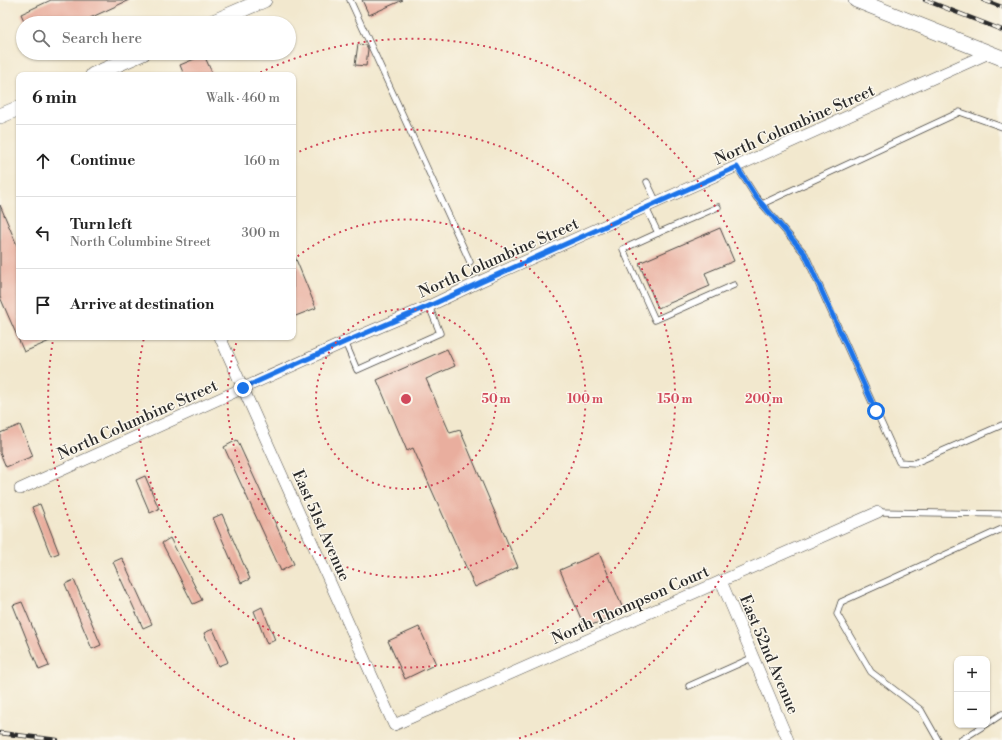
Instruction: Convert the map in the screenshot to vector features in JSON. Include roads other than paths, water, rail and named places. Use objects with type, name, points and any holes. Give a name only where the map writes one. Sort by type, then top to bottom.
[{"type":"main road","points":[[227,16],[264,0]]},
{"type":"main road","points":[[856,0],[996,56]]},
{"type":"main road","points":[[103,72],[128,60]]},
{"type":"main road","points":[[0,116],[16,109]]},
{"type":"street","name":"North Columbine Street","points":[[20,489],[737,167],[996,56]]},
{"type":"street","name":"East 51st Avenue","points":[[221,340],[394,725]]},
{"type":"street","name":"North Thompson Court","points":[[394,725],[878,512]]},
{"type":"street","name":"East 52nd Avenue","points":[[722,581],[789,740]]},
{"type":"lane","points":[[350,0],[470,262]]},
{"type":"lane","points":[[762,204],[960,112],[1002,127]]},
{"type":"lane","points":[[737,167],[756,197],[805,254],[899,462],[915,463],[1002,425]]},
{"type":"lane","points":[[647,182],[657,203]]},
{"type":"lane","points":[[718,207],[623,249],[655,320],[734,285]]},
{"type":"lane","points":[[646,208],[658,233]]},
{"type":"lane","points":[[345,342],[357,370],[440,333],[429,306]]},
{"type":"lane","points":[[878,512],[1002,514]]},
{"type":"lane","points":[[938,740],[921,710],[871,672],[837,614],[841,602],[1002,529]]},
{"type":"lane","points":[[689,686],[754,657]]},
{"type":"lane","points":[[990,722],[1002,714]]},
{"type":"lane","points":[[961,740],[980,728]]},
{"type":"railway","points":[[925,0],[1002,30]]},
{"type":"railway","points":[[983,0],[1002,7]]},
{"type":"railway","points":[[0,733],[57,740]]}]
